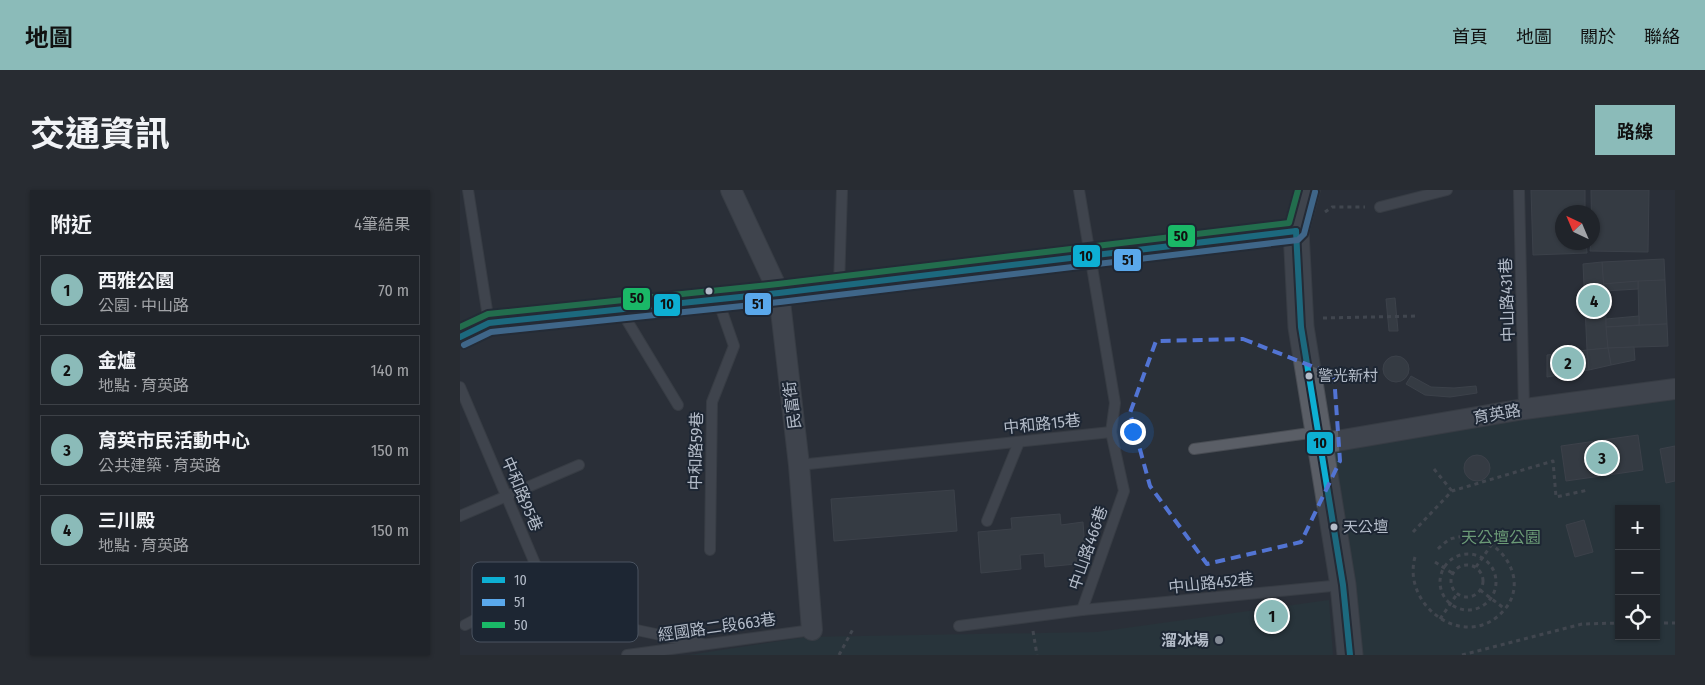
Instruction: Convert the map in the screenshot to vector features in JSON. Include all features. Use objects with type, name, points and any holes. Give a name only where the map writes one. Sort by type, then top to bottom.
[{"type":"street","name":"民富街","points":[[731,190],[779,293],[799,465],[812,630]]},
{"type":"street","points":[[1307,190],[1296,232],[1300,318],[1343,585],[1350,655]]},
{"type":"street","points":[[460,337],[489,323],[718,300],[1296,232]]},
{"type":"street","name":"育英路","points":[[1318,438],[1675,389]]},
{"type":"lane","points":[[468,190],[489,323]]},
{"type":"lane","points":[[839,286],[842,190]]},
{"type":"lane","points":[[1079,190],[1115,403],[1111,432]]},
{"type":"lane","points":[[1380,207],[1447,190]]},
{"type":"lane","name":"中山路431巷","points":[[1520,190],[1524,409]]},
{"type":"lane","name":"中和路59巷","points":[[710,550],[712,402],[734,346],[718,300]]},
{"type":"lane","points":[[620,309],[678,405]]},
{"type":"lane","name":"中和路95巷","points":[[460,388],[535,562]]},
{"type":"lane","name":"中和路15巷","points":[[799,465],[1111,432]]},
{"type":"lane","name":"中山路466巷","points":[[959,626],[1082,610],[1124,491],[1111,432]]},
{"type":"lane","points":[[1194,449],[1318,438]]},
{"type":"lane","points":[[987,521],[1019,442]]},
{"type":"lane","points":[[460,516],[579,465]]},
{"type":"lane","name":"中山路452巷","points":[[1082,610],[1343,585]]},
{"type":"lane","points":[[465,626],[472,622]]},
{"type":"lane","points":[[638,630],[703,644]]},
{"type":"lane","name":"經國路二段663巷","points":[[627,655],[812,630]]},
{"type":"path","points":[[1296,232],[1332,207],[1380,207]]},
{"type":"path","points":[[1300,318],[1418,316]]},
{"type":"path","points":[[1413,532],[1452,491],[1552,461],[1556,497],[1588,490]]},
{"type":"path","points":[[1434,469],[1452,491]]},
{"type":"path","points":[[1415,557],[1412,566],[1413,582],[1421,600],[1440,619],[1466,629],[1488,624],[1505,609],[1512,596],[1515,583],[1512,570],[1506,559],[1492,544],[1471,536],[1452,538],[1435,551]]},
{"type":"path","points":[[1476,567],[1492,544]]},
{"type":"path","points":[[1464,553],[1483,557],[1489,563],[1496,577],[1496,586],[1490,599],[1474,610],[1466,610],[1450,604],[1443,597],[1440,588],[1439,578],[1443,568],[1455,556],[1464,553]]},
{"type":"path","points":[[1435,562],[1452,574]]},
{"type":"path","points":[[1471,565],[1476,567],[1483,581],[1480,590],[1471,596],[1457,594],[1450,585],[1452,574],[1460,566],[1471,565]]},
{"type":"path","points":[[1480,590],[1505,609]]},
{"type":"path","points":[[1440,619],[1457,594]]},
{"type":"path","points":[[1031,617],[1037,655]]},
{"type":"path","points":[[1660,623],[1675,622]]},
{"type":"path","points":[[1462,655],[1582,624],[1615,623]]},
{"type":"path","points":[[839,655],[853,629]]},
{"type":"highlighted area","points":[[1243,339],[1334,375],[1340,461],[1301,542],[1207,564],[1150,486],[1130,413],[1156,341]]},
{"type":"green space","name":"天公壇公園","points":[[1675,392],[1675,655],[1349,655],[1319,444]]},
{"type":"green space","points":[[1329,600],[1333,655],[689,655],[806,637],[1097,632]]},
{"type":"building","points":[[1531,190],[1585,190],[1585,205],[1555,205],[1555,250],[1587,250],[1587,253],[1533,255]]},
{"type":"building","points":[[1591,190],[1649,190],[1648,252],[1590,251],[1600,250],[1600,205],[1591,205]]},
{"type":"building","points":[[1664,259],[1665,280],[1603,284],[1602,262]]},
{"type":"building","points":[[1602,262],[1608,348],[1587,350],[1583,264]]},
{"type":"building","points":[[1665,280],[1667,324],[1639,325],[1638,281]]},
{"type":"building","points":[[1638,281],[1638,289],[1604,291],[1603,284]]},
{"type":"building","points":[[1395,298],[1398,331],[1389,331],[1386,299]]},
{"type":"building","points":[[1639,316],[1639,325],[1606,327],[1606,319]]},
{"type":"building","points":[[1667,324],[1668,346],[1608,348],[1606,327]]},
{"type":"building","points":[[1634,347],[1635,360],[1611,365],[1608,348]]},
{"type":"building","points":[[1608,348],[1611,365],[1589,370],[1587,350]]},
{"type":"building","points":[[1587,350],[1589,370],[1547,377],[1547,355]]},
{"type":"building","points":[[1396,356],[1405,360],[1409,369],[1405,378],[1396,382],[1387,378],[1383,369],[1387,360]]},
{"type":"building","points":[[1411,376],[1431,387],[1454,388],[1476,386],[1477,393],[1450,397],[1425,395],[1406,384]]},
{"type":"building","points":[[1638,435],[1643,470],[1566,481],[1561,446]]},
{"type":"building","points":[[1675,446],[1675,481],[1666,483],[1660,449]]},
{"type":"building","points":[[1477,455],[1486,459],[1490,468],[1486,477],[1477,481],[1468,477],[1464,468],[1468,459]]},
{"type":"building","points":[[954,490],[957,531],[834,541],[831,499]]},
{"type":"building","points":[[1060,514],[1061,525],[1083,522],[1086,563],[1045,567],[1044,553],[1020,555],[1021,569],[981,573],[978,532],[1012,529],[1011,518]]},
{"type":"building","points":[[1584,520],[1593,552],[1575,557],[1566,525]]},
{"type":"transit line","name":"50","points":[[460,327],[488,314],[778,284],[1289,223],[1298,190]]},
{"type":"transit line","name":"51","points":[[464,345],[491,332],[780,302],[1298,240],[1304,234],[1315,192]]},
{"type":"transit line","name":"10","points":[[1296,231],[1301,327],[1343,585],[1350,655]]},
{"type":"transit line","name":"10","points":[[460,337],[489,323],[779,293],[1296,231]]},
{"type":"place","name":"三川殿","points":[[1594,301]]},
{"type":"place","name":"金爐","points":[[1568,363]]},
{"type":"place","name":"警光新村","points":[[1309,376]]},
{"type":"place","name":"育英市民活動中心","points":[[1602,458]]},
{"type":"place","name":"天公壇","points":[[1334,527]]},
{"type":"place","name":"西雅公園","points":[[1272,616]]},
{"type":"place","name":"溜冰場","points":[[1219,640]]}]
